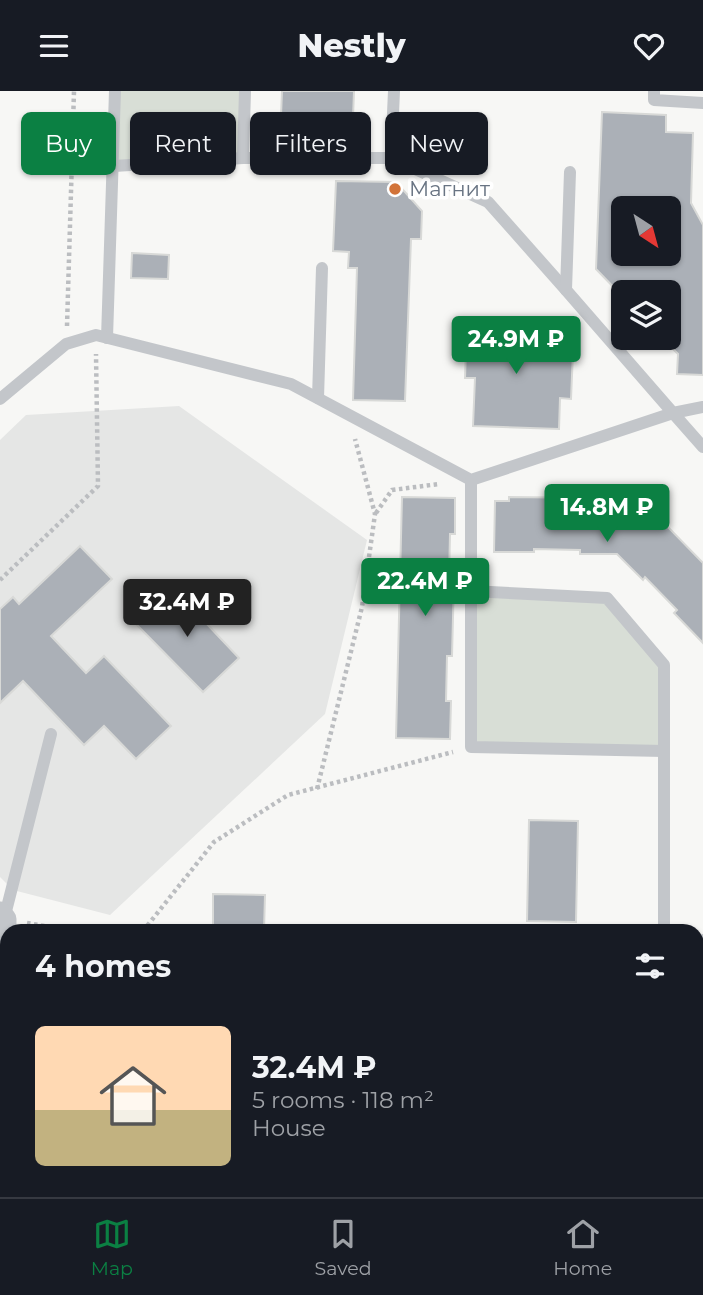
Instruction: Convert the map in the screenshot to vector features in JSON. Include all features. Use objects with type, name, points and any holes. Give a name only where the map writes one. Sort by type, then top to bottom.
[{"type":"lane","points":[[115,91],[115,112]]},
{"type":"lane","points":[[243,158],[245,91]]},
{"type":"lane","points":[[393,112],[394,91]]},
{"type":"lane","points":[[654,91],[654,100],[703,103]]},
{"type":"lane","points":[[116,166],[243,158],[385,158]]},
{"type":"lane","points":[[566,290],[570,172]]},
{"type":"lane","points":[[102,337],[113,175]]},
{"type":"lane","points":[[428,175],[488,202],[703,447]]},
{"type":"lane","points":[[318,398],[322,268]]},
{"type":"lane","points":[[0,399],[66,344],[102,337],[290,384],[471,479],[673,413],[703,407]]},
{"type":"lane","points":[[471,479],[471,747],[664,751]]},
{"type":"lane","points":[[471,591],[607,598],[664,665],[664,924]]},
{"type":"lane","points":[[2,917],[51,734]]},
{"type":"path","points":[[66,344],[74,91]]},
{"type":"path","points":[[0,580],[98,486],[102,337]]},
{"type":"path","points":[[317,789],[362,607],[375,514],[348,415]]},
{"type":"path","points":[[375,514],[392,490],[471,479]]},
{"type":"path","points":[[149,924],[214,842],[288,795],[471,747]]},
{"type":"path","points":[[2,917],[38,924]]},
{"type":"shaded area","points":[[115,91],[245,91],[243,158],[236,158],[236,112],[130,112],[130,165],[116,166]]},
{"type":"shaded area","points":[[179,406],[367,540],[325,714],[110,915],[13,890],[0,877],[0,440],[26,415]]},
{"type":"shaded area","points":[[471,591],[607,598],[664,665],[664,751],[471,747]]},
{"type":"building","points":[[282,91],[354,91],[353,112],[281,112]]},
{"type":"building","points":[[602,112],[666,115],[666,132],[693,133],[691,203],[703,225],[703,375],[677,374],[678,354],[674,350],[681,350],[681,280],[611,280],[611,285],[596,269]]},
{"type":"building","points":[[336,181],[396,182],[422,211],[421,239],[411,239],[405,401],[353,400],[357,268],[348,268],[349,252],[333,251]]},
{"type":"building","points":[[132,253],[169,255],[168,279],[131,278]]},
{"type":"building","points":[[467,322],[534,325],[559,352],[573,352],[571,399],[560,398],[559,429],[473,426],[475,378],[465,378]]},
{"type":"building","points":[[402,497],[455,498],[455,534],[450,534],[449,579],[454,579],[452,656],[447,656],[446,701],[451,701],[450,739],[396,738]]},
{"type":"building","points":[[509,497],[595,498],[668,527],[703,563],[703,643],[674,613],[677,610],[645,577],[643,580],[617,554],[580,554],[580,550],[534,549],[534,552],[494,552],[495,501],[509,501]]},
{"type":"building","points":[[80,546],[112,579],[51,636],[86,673],[104,656],[171,726],[136,759],[104,726],[84,745],[23,681],[0,703],[0,609],[13,597],[19,604]]},
{"type":"building","points":[[171,586],[239,658],[203,692],[134,622]]},
{"type":"building","points":[[529,820],[578,821],[576,922],[527,921]]},
{"type":"building","points":[[213,894],[265,895],[264,924],[213,924]]},
{"type":"place","name":"Магнит","points":[[395,189]]}]
